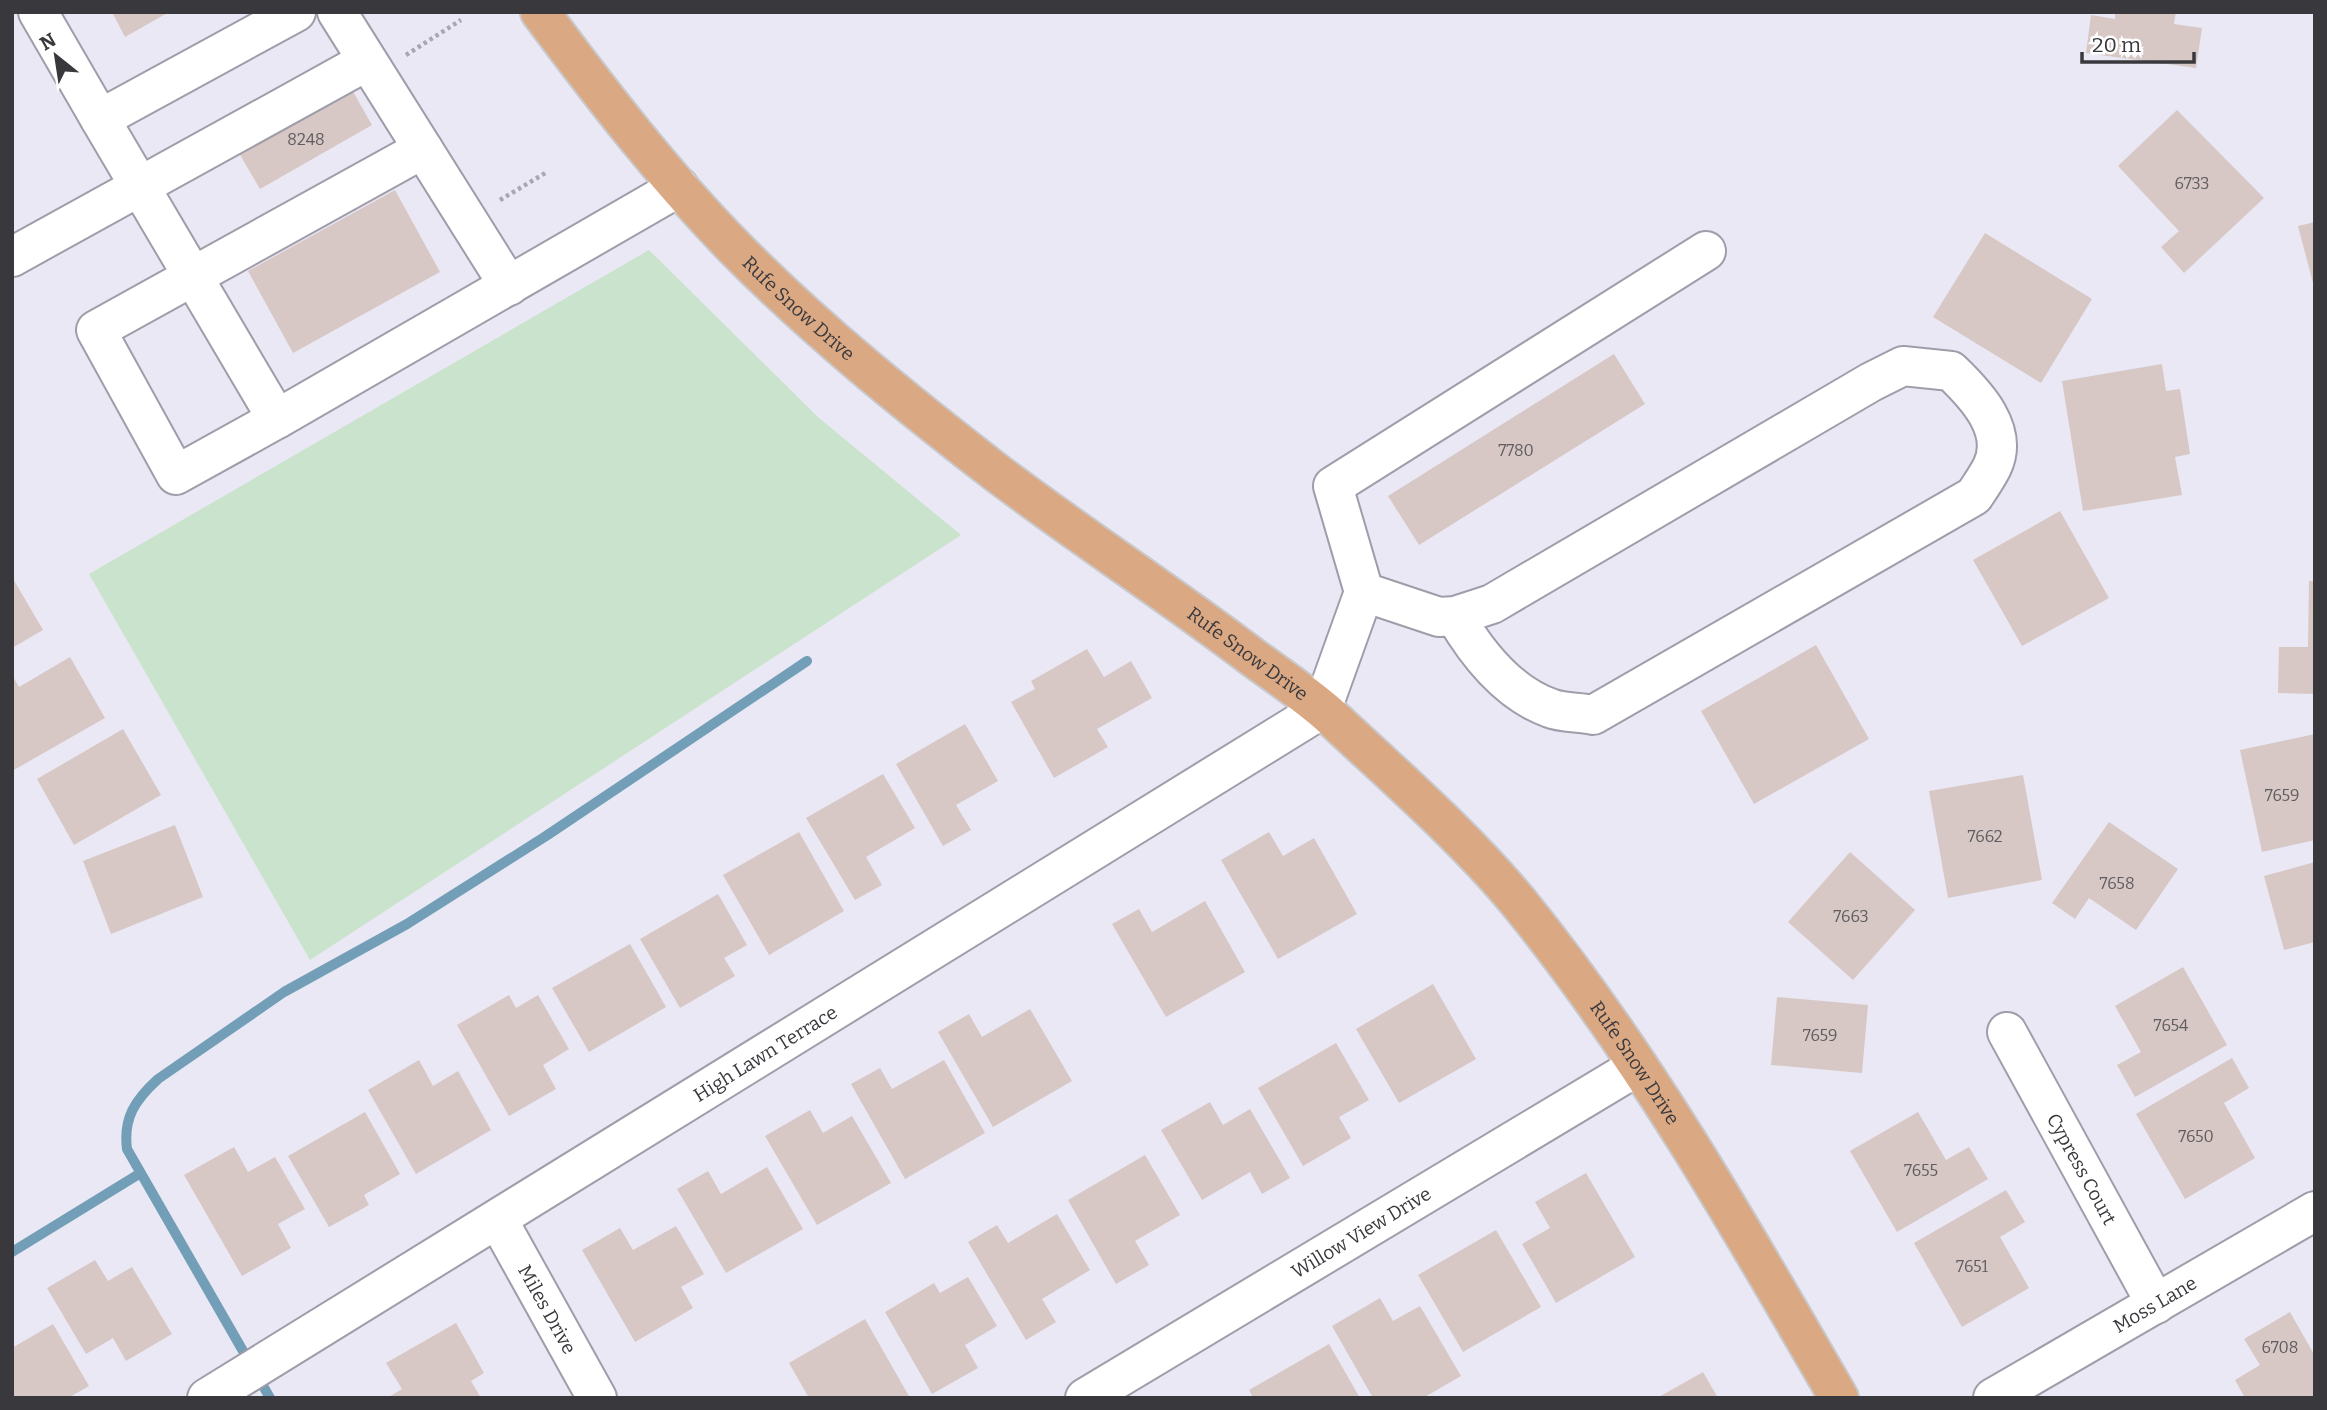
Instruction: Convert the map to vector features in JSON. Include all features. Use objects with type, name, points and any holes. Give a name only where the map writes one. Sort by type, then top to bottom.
[{"type":"main road","name":"Rufe Snow Drive","points":[[540,12],[587,76],[679,187],[735,248],[802,312],[892,389],[1013,485],[1106,553],[1201,617],[1322,709],[1392,774],[1517,901],[1638,1066],[1711,1177],[1839,1398]]},
{"type":"street","points":[[38,12],[277,419]]},
{"type":"street","points":[[100,119],[296,12]]},
{"type":"street","points":[[337,12],[509,286]]},
{"type":"street","points":[[12,257],[140,187],[371,68]]},
{"type":"street","points":[[423,149],[96,331],[176,475],[679,187]]},
{"type":"street","points":[[1322,709],[1364,592],[1333,486],[1706,251]]},
{"type":"street","points":[[1364,592],[1439,617],[1455,616],[1492,604],[1871,382],[1903,366],[1951,370],[1987,411],[1997,443],[1993,465],[1974,496],[1592,715],[1551,709],[1526,696],[1476,652],[1455,616]]},
{"type":"street","name":"High Lawn Terrace","points":[[207,1398],[1322,709]]},
{"type":"street","name":"Cypress Court","points":[[2007,1032],[2156,1304]]},
{"type":"street","name":"Willow View Drive","points":[[1085,1398],[1638,1066]]},
{"type":"street","name":"Moss Lane","points":[[1993,1398],[2315,1210]]},
{"type":"street","name":"Miles Drive","points":[[498,1220],[597,1398]]},
{"type":"path","points":[[371,68],[461,20]]},
{"type":"green space","points":[[649,250],[819,418],[961,535],[310,960],[89,574]]},
{"type":"building","points":[[112,12],[169,12],[125,37]]},
{"type":"building","points":[[2115,12],[2176,12],[2174,24],[2202,28],[2196,68],[2086,53],[2091,15],[2115,19]]},
{"type":"building","points":[[351,88],[372,125],[260,189],[239,153]]},
{"type":"building","points":[[2177,110],[2264,198],[2184,273],[2161,247],[2179,231],[2118,166]]},
{"type":"building","points":[[395,190],[440,272],[293,353],[248,271]]},
{"type":"building","points":[[2315,222],[2315,287],[2314,287],[2298,226]]},
{"type":"building","points":[[1985,233],[2092,299],[2041,383],[1933,317]]},
{"type":"building","points":[[1614,354],[1645,404],[1419,545],[1388,496]]},
{"type":"building","points":[[2162,364],[2166,391],[2180,389],[2190,454],[2175,457],[2182,495],[2083,511],[2062,381]]},
{"type":"building","points":[[2060,511],[2109,598],[2022,646],[1973,560]]},
{"type":"building","points":[[12,577],[43,630],[12,648]]},
{"type":"building","points":[[2309,581],[2315,581],[2315,694],[2278,693],[2279,647],[2308,647]]},
{"type":"building","points":[[1816,645],[1869,739],[1754,804],[1701,711]]},
{"type":"building","points":[[1087,649],[1104,677],[1131,661],[1152,698],[1097,729],[1108,747],[1054,778],[1011,702],[1035,689],[1031,681]]},
{"type":"building","points":[[70,657],[105,718],[12,771],[12,675],[19,687]]},
{"type":"building","points":[[965,724],[998,781],[956,805],[971,830],[943,846],[896,764]]},
{"type":"building","points":[[123,729],[161,795],[74,845],[37,779]]},
{"type":"building","points":[[2315,734],[2315,840],[2262,852],[2240,750]]},
{"type":"building","points":[[883,774],[915,828],[866,857],[882,885],[855,900],[806,818]]},
{"type":"building","points":[[2023,775],[2042,880],[1948,898],[1929,791]]},
{"type":"building","points":[[2109,822],[2178,869],[2136,930],[2089,898],[2075,919],[2052,903]]},
{"type":"building","points":[[175,825],[203,897],[111,934],[83,861]]},
{"type":"building","points":[[799,832],[844,911],[769,955],[723,875]]},
{"type":"building","points":[[1269,832],[1283,856],[1314,838],[1357,914],[1278,959],[1221,860]]},
{"type":"building","points":[[1850,852],[1915,910],[1853,980],[1788,922]]},
{"type":"building","points":[[2315,862],[2315,942],[2284,950],[2264,876]]},
{"type":"building","points":[[718,894],[747,945],[724,958],[735,976],[680,1008],[640,939]]},
{"type":"building","points":[[1205,901],[1245,972],[1166,1017],[1112,924],[1139,909],[1152,932]]},
{"type":"building","points":[[630,944],[666,1007],[589,1052],[552,988]]},
{"type":"building","points":[[2183,967],[2227,1045],[2135,1097],[2117,1065],[2141,1052],[2115,1006]]},
{"type":"building","points":[[1433,984],[1476,1059],[1399,1103],[1356,1029]]},
{"type":"building","points":[[509,995],[516,1008],[538,995],[569,1049],[543,1065],[556,1089],[509,1116],[457,1025]]},
{"type":"building","points":[[1777,997],[1868,1005],[1862,1073],[1771,1065]]},
{"type":"building","points":[[1030,1009],[1072,1081],[993,1127],[938,1032],[969,1014],[982,1037]]},
{"type":"building","points":[[1336,1043],[1369,1100],[1339,1117],[1351,1138],[1303,1166],[1258,1088]]},
{"type":"building","points":[[2232,1058],[2249,1088],[2224,1103],[2255,1158],[2185,1199],[2136,1114]]},
{"type":"building","points":[[419,1060],[433,1086],[458,1071],[491,1130],[416,1174],[368,1090]]},
{"type":"building","points":[[944,1060],[985,1133],[905,1179],[851,1084],[880,1068],[892,1089]]},
{"type":"building","points":[[1210,1102],[1223,1125],[1250,1109],[1290,1178],[1262,1194],[1250,1172],[1202,1200],[1161,1130]]},
{"type":"building","points":[[810,1110],[823,1133],[852,1116],[891,1183],[817,1225],[765,1136]]},
{"type":"building","points":[[365,1112],[400,1174],[364,1195],[369,1205],[329,1227],[288,1156]]},
{"type":"building","points":[[1918,1112],[1946,1160],[1969,1147],[1988,1179],[1897,1232],[1850,1151]]},
{"type":"building","points":[[234,1147],[248,1172],[275,1157],[305,1209],[278,1224],[291,1248],[242,1276],[184,1175]]},
{"type":"building","points":[[1145,1155],[1180,1215],[1135,1241],[1149,1265],[1116,1284],[1068,1200]]},
{"type":"building","points":[[767,1167],[803,1229],[726,1273],[677,1189],[708,1171],[721,1194]]},
{"type":"building","points":[[1586,1173],[1635,1257],[1556,1303],[1522,1244],[1550,1228],[1535,1202]]},
{"type":"building","points":[[2006,1190],[2025,1222],[2000,1237],[2029,1288],[1962,1327],[1914,1243]]},
{"type":"building","points":[[1057,1214],[1090,1270],[1042,1299],[1056,1322],[1026,1340],[968,1242],[997,1225],[1008,1243]]},
{"type":"building","points":[[676,1226],[704,1274],[681,1287],[693,1308],[635,1342],[582,1250],[620,1228],[633,1250]]},
{"type":"building","points":[[1496,1230],[1541,1307],[1463,1352],[1418,1275]]},
{"type":"building","points":[[95,1260],[108,1281],[132,1267],[172,1334],[126,1361],[113,1338],[86,1354],[47,1288]]},
{"type":"building","points":[[968,1277],[997,1326],[965,1345],[978,1368],[932,1394],[885,1312],[934,1283],[940,1293]]},
{"type":"building","points":[[1380,1298],[1393,1321],[1420,1306],[1461,1376],[1423,1398],[1373,1398],[1332,1326]]},
{"type":"building","points":[[2290,1312],[2315,1356],[2315,1398],[2245,1398],[2235,1380],[2260,1365],[2244,1339]]},
{"type":"building","points":[[865,1319],[910,1398],[809,1398],[789,1363]]},
{"type":"building","points":[[456,1323],[484,1373],[471,1381],[481,1398],[387,1398],[402,1389],[386,1363]]},
{"type":"building","points":[[53,1324],[89,1386],[68,1398],[12,1398],[12,1348]]},
{"type":"building","points":[[1329,1344],[1360,1398],[1253,1398],[1249,1390]]},
{"type":"building","points":[[1703,1372],[1718,1398],[1657,1398]]},
{"type":"waterway","points":[[270,1398],[127,1149],[127,1128],[137,1102],[158,1079],[284,992],[407,924],[546,836],[807,661]]},
{"type":"waterway","points":[[12,1252],[139,1174]]}]
